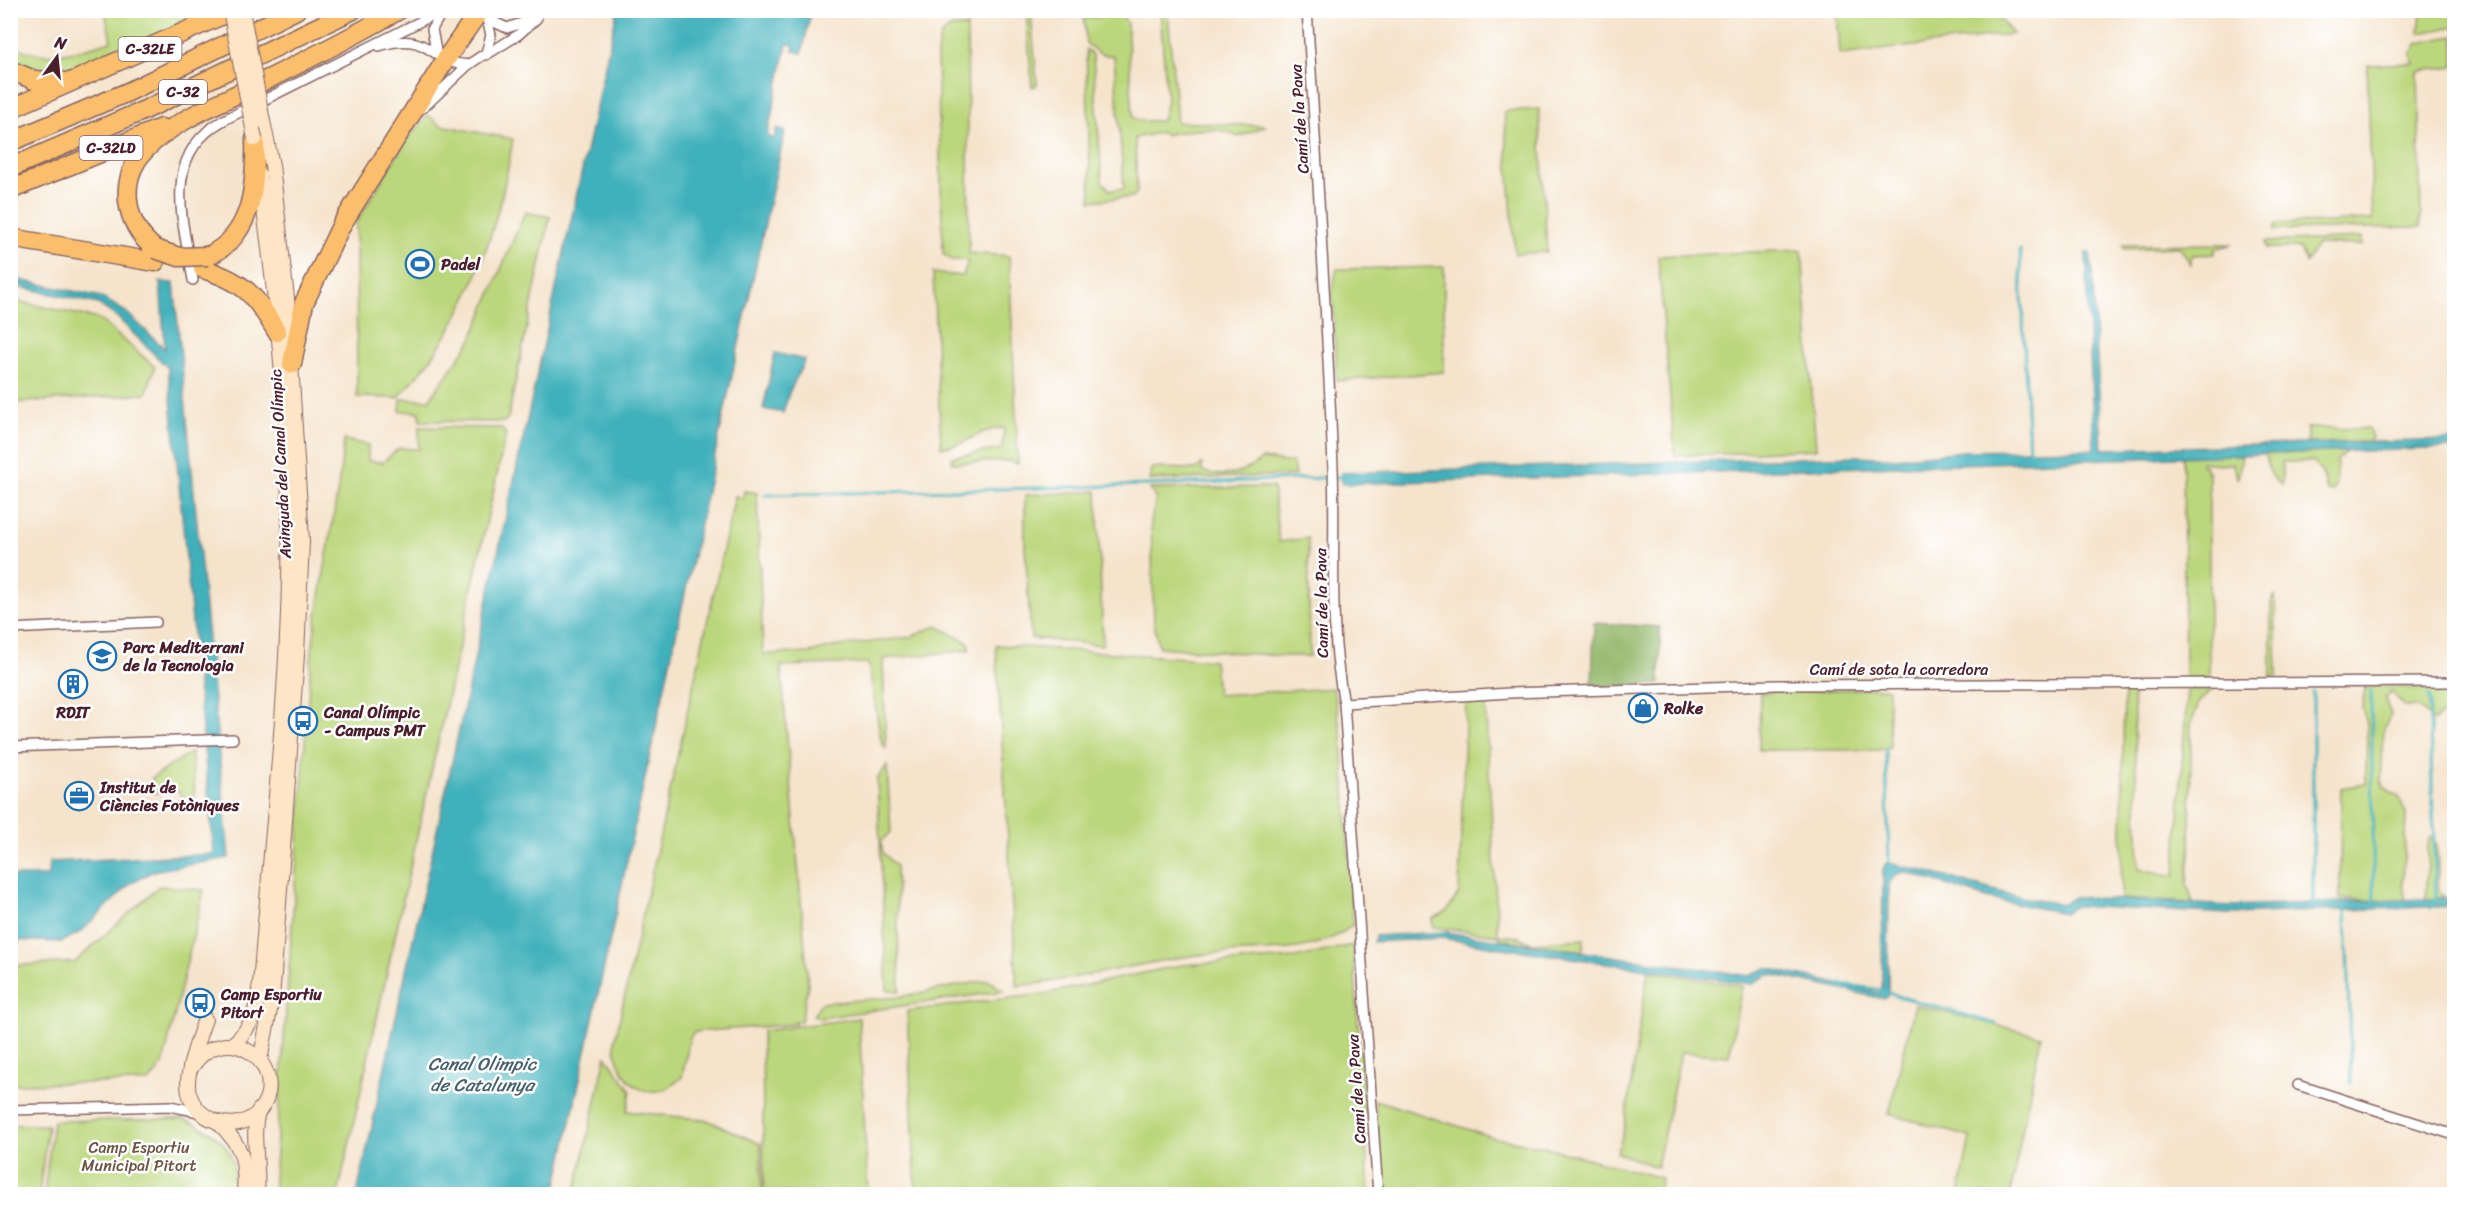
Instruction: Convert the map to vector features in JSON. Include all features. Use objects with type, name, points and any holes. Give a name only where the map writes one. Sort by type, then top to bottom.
[{"type":"highway","name":"C-32LE","points":[[10,109],[77,82],[234,10]]},
{"type":"highway","name":"C-32","points":[[10,142],[128,92],[296,10]]},
{"type":"highway","name":"C-32","points":[[10,168],[147,109],[353,10]]},
{"type":"highway","name":"C-32LD","points":[[10,190],[211,107],[342,43],[399,10]]},
{"type":"highway","points":[[292,364],[299,321],[321,264],[398,134],[441,55],[479,13]]},
{"type":"highway","points":[[10,70],[34,80],[77,82]]},
{"type":"highway","points":[[155,255],[138,232],[132,219],[127,194],[131,173],[139,156],[151,143],[211,107]]},
{"type":"highway","points":[[202,268],[230,242],[246,216],[254,183],[255,139]]},
{"type":"highway","points":[[10,237],[179,257],[228,277],[249,290],[277,332]]},
{"type":"street","name":"Avinguda del Canal Olímpic","points":[[226,1045],[248,1029],[257,1007],[284,664],[288,581],[288,517],[271,256],[255,139],[230,10]]},
{"type":"street","name":"Avinguda del Canal Olímpic","points":[[242,10],[272,165],[282,246],[302,516],[301,585],[272,1000],[260,1061]]},
{"type":"street","name":"Camí de la Pava","points":[[1307,10],[1324,264],[1334,495],[1337,670],[1344,703],[1378,1194]]},
{"type":"street","points":[[202,268],[184,228],[181,181],[185,160],[193,144],[207,130],[224,120],[442,11]]},
{"type":"street","points":[[441,55],[432,29],[442,11]]},
{"type":"street","points":[[479,13],[490,41],[481,58]]},
{"type":"street","points":[[398,134],[468,65],[518,35],[537,18],[507,28],[479,13]]},
{"type":"street","points":[[367,50],[405,40],[468,65]]},
{"type":"street","points":[[10,629],[156,622]]},
{"type":"street","name":"Camí de sota la corredora","points":[[1344,703],[1510,693],[1776,685],[2454,682]]},
{"type":"street","points":[[10,747],[229,739]]},
{"type":"street","points":[[199,1112],[189,1097],[188,1088],[190,1070],[205,1019],[208,1038],[251,1051],[260,1061],[268,1078],[266,1097],[254,1122],[260,1173],[257,1194]]},
{"type":"street","points":[[190,1070],[205,1051],[226,1045]]},
{"type":"street","points":[[2298,1085],[2454,1135]]},
{"type":"street","points":[[170,1106],[180,1100],[188,1088]]},
{"type":"street","points":[[10,1110],[170,1106],[199,1112],[218,1122],[237,1143],[246,1168],[244,1194]]},
{"type":"street","points":[[218,1122],[240,1123],[259,1110]]},
{"type":"green space","points":[[105,11],[216,11],[77,75],[34,73],[11,62],[10,42],[21,49],[47,55],[73,52],[111,41]]},
{"type":"green space","points":[[1026,11],[1031,11],[1037,85],[1032,87]]},
{"type":"green space","points":[[1118,11],[1121,11],[1127,24],[1133,117],[1139,121],[1162,121],[1167,100],[1160,11],[1168,11],[1177,122],[1266,126],[1238,137],[1222,131],[1202,130],[1164,135],[1163,132],[1135,138],[1137,192],[1133,197],[1091,201],[1086,49],[1093,56],[1102,181],[1110,190],[1124,189],[1114,56],[1100,54],[1086,43],[1084,19],[1118,14]]},
{"type":"green space","points":[[1837,11],[1993,11],[2013,34],[1840,55]]},
{"type":"green space","points":[[2421,11],[2452,11],[2453,27],[2419,33]]},
{"type":"green space","points":[[953,27],[967,27],[969,253],[1009,256],[1018,464],[1009,461],[952,463],[952,457],[1002,449],[1004,428],[987,431],[958,444],[941,447],[933,273],[963,276],[968,260],[952,260],[943,254],[937,54],[942,34]]},
{"type":"green space","points":[[2454,36],[2454,67],[2418,71],[2421,227],[2274,230],[2276,224],[2373,220],[2367,65],[2414,63],[2411,55],[2418,43]]},
{"type":"green space","points":[[1539,109],[1547,252],[1515,254],[1504,111]]},
{"type":"green space","name":"Padel","points":[[428,115],[440,125],[513,139],[502,197],[475,279],[449,331],[429,362],[398,398],[357,397],[356,222],[408,138]]},
{"type":"green space","points":[[525,212],[550,217],[508,418],[504,422],[420,421],[420,412],[400,411],[401,399],[429,400],[471,341]]},
{"type":"green space","points":[[2362,238],[2362,245],[2317,244],[2306,263],[2300,248],[2266,248],[2265,242]]},
{"type":"green space","points":[[2233,244],[2215,249],[2215,254],[2191,255],[2191,264],[2180,247],[2124,249],[2123,245]]},
{"type":"green space","points":[[1802,250],[1816,449],[1675,456],[1658,256]]},
{"type":"green space","points":[[1444,267],[1444,372],[1337,381],[1332,289],[1337,269]]},
{"type":"green space","points":[[11,300],[99,319],[155,367],[146,394],[11,403]]},
{"type":"green space","points":[[419,427],[501,428],[506,434],[338,1194],[273,1194],[311,660],[344,440],[368,445],[368,461],[383,462],[399,448],[419,449]]},
{"type":"green space","points":[[2307,428],[2368,429],[2372,438],[2369,442],[2307,443]]},
{"type":"green space","points":[[2347,451],[2337,460],[2337,479],[2333,491],[2327,491],[2322,473],[2314,462],[2282,462],[2282,485],[2272,475],[2264,452]]},
{"type":"green space","points":[[2242,453],[2238,480],[2233,465],[2201,462],[2202,466],[2206,466],[2206,472],[2209,472],[2209,679],[2185,679],[2183,455]]},
{"type":"green space","points":[[1262,459],[1293,463],[1295,475],[1150,480],[1152,468],[1196,469],[1202,464],[1202,471],[1227,475],[1248,468]]},
{"type":"green space","points":[[1273,487],[1279,542],[1308,538],[1310,656],[1159,647],[1154,623],[1151,520],[1156,500],[1150,489]]},
{"type":"green space","points":[[744,491],[757,493],[763,654],[809,653],[833,647],[910,637],[937,626],[969,643],[969,650],[883,659],[886,748],[882,745],[868,663],[781,666],[808,984],[801,1021],[795,1021],[795,1024],[694,1032],[690,1037],[682,1077],[664,1089],[647,1091],[632,1083],[626,1076],[617,1058],[615,1040],[735,496],[743,498]]},
{"type":"green space","points":[[1097,491],[1103,643],[1101,645],[1031,638],[1025,546],[1025,495]]},
{"type":"green space","points":[[2275,595],[2277,677],[2271,677],[2271,603]]},
{"type":"green space","points":[[1594,623],[1660,627],[1660,684],[1592,687]]},
{"type":"green space","points":[[996,645],[1214,660],[1217,695],[1333,688],[1342,737],[1353,924],[1338,935],[1301,947],[1198,955],[1017,986]]},
{"type":"green space","points":[[2385,686],[2450,689],[2449,708],[2434,721],[2417,706],[2406,707],[2390,691],[2385,698],[2391,715],[2384,728],[2381,781],[2385,788],[2398,796],[2406,813],[2403,884],[2406,902],[2340,899],[2341,788],[2366,784],[2367,723],[2362,708],[2365,688]]},
{"type":"green space","points":[[1885,688],[1888,690],[1890,747],[1880,750],[1759,750],[1760,693]]},
{"type":"green space","points":[[2133,688],[2139,869],[2175,876],[2187,689],[2212,690],[2199,702],[2191,724],[2190,855],[2187,883],[2193,903],[2121,899],[2124,689]]},
{"type":"green space","points":[[1485,699],[1498,935],[1433,927],[1432,919],[1447,911],[1459,893],[1466,700]]},
{"type":"green space","points":[[191,752],[195,796],[181,797],[179,791],[153,793],[152,778]]},
{"type":"green space","points":[[887,765],[891,832],[881,842],[883,853],[896,866],[900,991],[887,990],[877,779]]},
{"type":"green space","points":[[2430,837],[2437,844],[2439,892],[2445,897],[2426,900],[2428,844]]},
{"type":"green space","points":[[159,886],[204,890],[163,1064],[149,1082],[11,1084],[11,966],[75,962]]},
{"type":"green space","points":[[1498,935],[1519,937],[1532,943],[1584,939],[1583,951],[1500,939]]},
{"type":"green space","points":[[1353,945],[1369,1194],[916,1194],[907,1011],[1044,994],[1182,965],[1295,958]]},
{"type":"green space","points":[[1648,971],[1742,986],[1729,1056],[1681,1052],[1657,1167],[1617,1153],[1624,1130]]},
{"type":"green space","points":[[988,980],[1004,991],[820,1018],[813,1016],[821,1003],[898,997]]},
{"type":"green space","points":[[1915,1005],[2041,1036],[2010,1194],[1959,1194],[1970,1137],[1889,1114]]},
{"type":"green space","points":[[859,1018],[868,1194],[764,1194],[762,1031]]},
{"type":"green space","points":[[606,1056],[631,1091],[627,1111],[707,1120],[761,1144],[762,1194],[575,1194]]},
{"type":"green space","points":[[1375,1100],[1496,1138],[1545,1147],[1661,1178],[1659,1194],[1381,1194]]},
{"type":"green space","name":"Camp Esportiu Municipal Pitort","points":[[183,1119],[208,1131],[225,1146],[234,1166],[234,1194],[44,1194],[53,1121]]},
{"type":"green space","points":[[11,1125],[48,1125],[39,1194],[11,1194]]},
{"type":"water","name":"Canal Olimpic de Catalunya","points":[[617,11],[811,11],[802,53],[793,51],[794,45],[787,44],[767,136],[774,139],[777,128],[785,131],[555,1194],[357,1194]]},
{"type":"water","points":[[2086,252],[2090,252],[2092,269],[2102,449],[2454,440],[2454,448],[1342,484],[1341,473],[1857,456],[1895,458],[1963,451],[2094,449]]},
{"type":"water","points":[[10,278],[101,297],[126,312],[165,349],[160,282],[174,283],[229,858],[153,871],[130,884],[81,932],[61,942],[11,940],[11,876],[48,876],[49,862],[214,854],[168,368],[118,318],[98,304],[11,285]]},
{"type":"water","points":[[775,353],[805,360],[789,393],[783,413],[763,409]]},
{"type":"water","points":[[1886,863],[1997,891],[2064,904],[2073,897],[2232,906],[2454,898],[2454,906],[2231,914],[2075,906],[2064,913],[1990,899],[1905,872],[1895,875],[1889,884],[1888,995],[1884,999],[1774,975],[1767,975],[1751,984],[1443,938],[1373,942],[1376,936],[1445,932],[1750,976],[1766,968],[1880,993],[1882,990],[1883,870]]},
{"type":"waterway","points":[[2020,250],[2029,454]]},
{"type":"waterway","points":[[765,495],[1149,485],[1343,477]]},
{"type":"waterway","points":[[2371,691],[2374,903]]},
{"type":"waterway","points":[[2313,692],[2313,906]]},
{"type":"waterway","points":[[2429,695],[2436,901]]},
{"type":"waterway","points":[[1886,748],[1889,866]]},
{"type":"waterway","points":[[2346,910],[2351,1083]]},
{"type":"waterway","points":[[1841,984],[1883,990]]},
{"type":"waterway","points":[[1884,992],[1996,1024]]},
{"type":"place","name":"Padel","points":[[420,264]]},
{"type":"place","name":"Parc Mediterrani de la Tecnologia","points":[[102,656]]},
{"type":"place","name":"RDIT","points":[[73,684]]},
{"type":"place","name":"Rolke","points":[[1643,708]]},
{"type":"place","name":"Canal Olímpic - Campus PMT","points":[[303,721]]},
{"type":"place","name":"Institut de Ciències Fotòniques","points":[[79,796]]},
{"type":"place","name":"Camp Esportiu Pitort","points":[[200,1003]]}]
